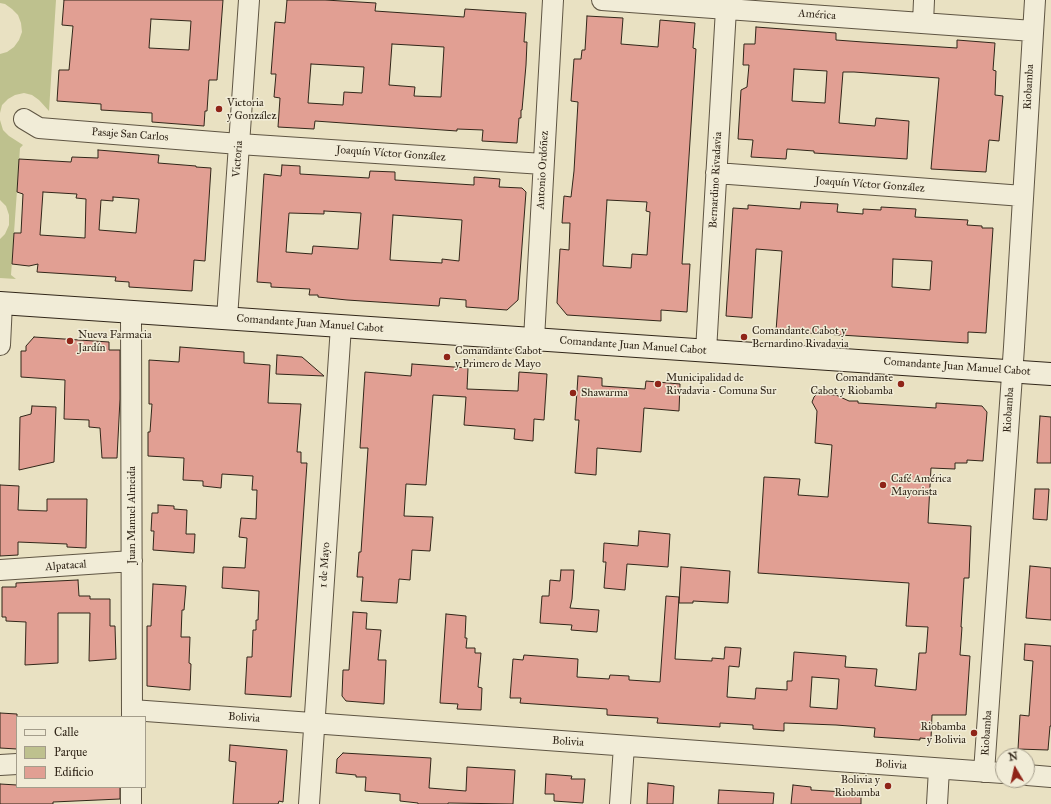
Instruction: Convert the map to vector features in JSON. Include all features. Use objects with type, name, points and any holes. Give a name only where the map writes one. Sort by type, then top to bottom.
[{"type":"main road","name":"Comandante Juan Manuel Cabot","points":[[1,303],[1051,374]]},
{"type":"street","name":"Victoria","points":[[227,318],[249,0]]},
{"type":"street","name":"Antonio Ordóñez","points":[[534,339],[553,0]]},
{"type":"street","name":"América","points":[[602,0],[647,2],[1033,31]]},
{"type":"street","points":[[923,23],[924,0]]},
{"type":"street","name":"Riobamba","points":[[994,773],[1012,371],[1035,0]]},
{"type":"street","name":"Bernardino Rivadavia","points":[[706,351],[726,9]]},
{"type":"street","name":"Pasaje San Carlos","points":[[24,119],[39,128],[239,144]]},
{"type":"street","name":"Joaquín Víctor González","points":[[239,144],[543,164]]},
{"type":"street","name":"Joaquín Víctor González","points":[[716,173],[1023,196]]},
{"type":"street","points":[[0,345],[1,303]]},
{"type":"street","name":"Juan Manuel Almeida","points":[[132,312],[132,714]]},
{"type":"street","name":"1 de Mayo","points":[[309,804],[341,326]]},
{"type":"street","name":"Alpatacal","points":[[0,570],[132,562]]},
{"type":"street","name":"Bolivia","points":[[132,714],[314,723],[994,773]]},
{"type":"street","points":[[620,804],[624,746]]},
{"type":"street","points":[[0,765],[16,764]]},
{"type":"street","points":[[937,804],[939,769]]},
{"type":"street","points":[[1035,776],[1051,777]]},
{"type":"street","points":[[131,788],[131,804]]},
{"type":"green space","points":[[0,0],[56,0],[49,111],[39,100],[32,95],[24,93],[15,95],[8,99],[2,105],[0,113],[0,54],[7,52],[14,47],[22,32],[18,15],[5,4],[0,3]]},
{"type":"green space","points":[[0,120],[3,130],[23,145],[20,148],[11,275],[16,279],[0,278],[0,239],[5,234],[9,225],[9,215],[6,206],[0,200]]},
{"type":"building","points":[[64,0],[223,0],[217,80],[209,80],[207,111],[205,111],[204,126],[152,122],[152,113],[101,110],[101,104],[57,101],[59,70],[69,70],[73,26],[62,25]],"holes":[[[151,19],[191,21],[189,50],[149,48]]]},
{"type":"building","points":[[287,0],[325,0],[376,3],[375,11],[464,17],[465,9],[526,13],[524,42],[527,42],[526,65],[517,143],[482,141],[483,130],[457,129],[457,131],[315,121],[314,129],[278,127],[280,98],[274,97],[276,74],[271,74],[275,22],[285,23]],"holes":[[[392,44],[444,47],[441,97],[414,96],[415,87],[389,85]],[[311,64],[364,67],[362,93],[344,92],[343,105],[308,103]]]},
{"type":"building","points":[[587,16],[623,18],[621,44],[658,47],[660,20],[695,23],[693,48],[696,49],[682,264],[690,264],[687,312],[661,310],[661,321],[567,315],[557,303],[560,249],[569,250],[570,223],[562,223],[564,196],[571,197],[574,171],[578,102],[571,101],[574,59],[581,59],[582,50],[585,50]],"holes":[[[607,200],[647,202],[646,211],[650,212],[647,255],[632,254],[631,268],[603,266]]]},
{"type":"building","points":[[756,27],[836,33],[836,40],[863,42],[957,48],[957,40],[995,43],[993,70],[996,71],[995,95],[1003,96],[999,141],[989,140],[986,172],[931,169],[939,78],[854,72],[843,72],[839,123],[875,126],[876,118],[909,121],[907,159],[814,153],[814,151],[787,149],[786,159],[751,157],[753,140],[738,139],[741,90],[747,87],[749,65],[743,65],[744,44],[755,44]],"holes":[[[794,69],[827,71],[825,103],[792,101]]]},
{"type":"building","points":[[98,150],[159,155],[158,163],[211,168],[205,261],[194,260],[192,291],[129,287],[129,282],[115,281],[116,277],[37,272],[38,264],[29,266],[12,264],[14,233],[21,233],[23,194],[17,192],[19,159],[71,162],[72,157],[98,158]],"holes":[[[43,192],[77,194],[76,198],[86,199],[85,238],[40,235]],[[113,197],[139,199],[136,233],[99,230],[101,200],[113,201]]]},
{"type":"building","points":[[282,165],[300,166],[300,174],[369,178],[370,171],[395,172],[395,180],[474,185],[474,177],[500,179],[499,187],[522,188],[526,192],[518,300],[507,310],[466,307],[466,300],[440,298],[439,306],[347,300],[309,295],[310,289],[271,287],[271,283],[257,282],[264,174],[281,176]],"holes":[[[324,211],[361,213],[358,249],[313,246],[312,254],[286,252],[289,213],[324,214]],[[393,215],[462,220],[459,261],[442,259],[442,263],[390,260]]]},
{"type":"building","points":[[801,202],[838,204],[837,212],[863,214],[863,209],[881,210],[881,207],[916,209],[915,217],[968,220],[967,225],[982,226],[982,228],[993,228],[986,333],[968,332],[968,343],[776,331],[782,251],[756,249],[752,318],[726,316],[733,208],[748,209],[748,205],[800,209]],"holes":[[[893,259],[932,261],[930,290],[892,287]]]},
{"type":"building","points":[[34,337],[109,342],[109,350],[120,350],[120,399],[117,458],[102,458],[100,428],[89,427],[89,420],[64,419],[65,380],[21,377],[21,351],[26,351],[26,346]]},
{"type":"building","points":[[180,347],[244,352],[244,363],[270,365],[268,403],[301,404],[297,452],[301,452],[301,463],[307,463],[291,697],[245,694],[247,657],[252,657],[253,630],[256,630],[256,620],[258,620],[259,591],[222,588],[223,567],[245,568],[247,538],[239,537],[241,518],[256,519],[257,490],[252,490],[253,476],[222,474],[221,488],[203,486],[203,481],[183,480],[184,458],[148,456],[148,432],[150,432],[152,404],[149,404],[149,360],[179,362]]},
{"type":"building","points":[[277,355],[302,357],[324,376],[276,374]]},
{"type":"building","points":[[412,364],[468,368],[467,389],[518,391],[519,372],[547,374],[544,420],[534,419],[533,441],[514,439],[515,429],[464,425],[466,397],[433,395],[426,485],[406,484],[404,516],[433,517],[430,551],[412,550],[410,580],[399,579],[397,603],[361,601],[363,577],[357,577],[359,552],[361,552],[368,448],[360,448],[365,372],[411,376]]},
{"type":"building","points":[[578,376],[602,378],[602,386],[645,389],[646,381],[680,384],[679,411],[644,408],[641,452],[597,448],[596,475],[575,473],[579,420],[575,420]]},
{"type":"building","points":[[817,394],[836,395],[849,401],[858,401],[858,403],[936,408],[936,403],[982,406],[987,412],[983,461],[967,460],[967,463],[955,463],[955,469],[931,468],[928,523],[971,526],[969,578],[964,578],[960,655],[970,656],[966,715],[932,715],[931,739],[920,738],[920,740],[874,737],[875,728],[836,725],[784,723],[784,731],[753,729],[753,725],[720,723],[720,727],[657,723],[658,718],[607,715],[607,709],[520,703],[521,698],[510,698],[513,659],[523,660],[524,655],[578,659],[577,677],[609,679],[610,675],[629,676],[629,680],[660,682],[666,596],[679,597],[675,659],[712,661],[712,658],[724,659],[725,647],[741,648],[739,667],[729,666],[727,697],[755,699],[756,688],[787,690],[787,681],[792,681],[794,652],[846,656],[845,667],[877,669],[875,686],[916,690],[919,653],[926,653],[928,627],[906,626],[909,583],[758,573],[764,477],[800,479],[798,495],[828,497],[832,445],[815,443],[817,411],[812,402]],"holes":[[[812,677],[839,679],[837,709],[810,707]]]},
{"type":"building","points":[[32,406],[56,407],[54,462],[19,470],[20,417],[31,414]]},
{"type":"building","points":[[1040,416],[1051,417],[1051,463],[1037,463]]},
{"type":"building","points":[[0,485],[19,486],[18,510],[47,511],[47,499],[87,499],[86,548],[67,547],[67,544],[18,542],[18,555],[0,556]]},
{"type":"building","points":[[1035,489],[1049,489],[1047,520],[1033,519]]},
{"type":"building","points":[[158,505],[174,506],[174,509],[187,510],[186,534],[195,534],[194,553],[153,550],[154,531],[151,531],[152,513],[158,513]]},
{"type":"building","points":[[639,531],[670,534],[668,567],[627,564],[625,590],[604,588],[606,562],[603,562],[604,543],[638,546]]},
{"type":"building","points":[[1030,566],[1051,568],[1051,620],[1026,618]]},
{"type":"building","points":[[681,567],[730,571],[728,603],[693,601],[693,603],[679,603]]},
{"type":"building","points":[[561,570],[574,570],[570,608],[599,610],[597,632],[571,630],[572,625],[540,623],[542,596],[549,596],[550,580],[560,581]]},
{"type":"building","points":[[78,580],[79,596],[90,596],[90,599],[110,599],[110,626],[115,626],[116,659],[89,661],[90,613],[58,613],[58,663],[25,665],[26,622],[6,621],[6,617],[2,617],[2,587],[16,587],[16,583]]},
{"type":"building","points":[[153,584],[186,586],[184,610],[182,610],[181,637],[190,637],[190,690],[147,686],[147,626],[151,626]]},
{"type":"building","points":[[353,612],[367,613],[366,629],[381,630],[378,660],[386,660],[384,704],[346,701],[342,696],[343,670],[349,670]]},
{"type":"building","points":[[446,614],[466,616],[466,648],[475,648],[475,653],[481,653],[478,687],[482,688],[481,710],[457,709],[458,704],[440,703]]},
{"type":"building","points":[[1025,644],[1051,646],[1051,726],[1048,750],[1018,748],[1020,715],[1029,716],[1033,661],[1024,660]]},
{"type":"building","points":[[0,713],[17,714],[16,749],[0,748]]},
{"type":"building","points":[[230,745],[287,750],[283,802],[279,801],[278,804],[233,804],[236,762],[229,761]]},
{"type":"building","points":[[343,753],[431,758],[429,788],[466,791],[467,767],[515,770],[513,804],[418,804],[400,801],[400,794],[365,791],[366,777],[356,777],[356,775],[336,773],[337,759]]},
{"type":"building","points":[[546,774],[572,776],[571,779],[585,779],[583,803],[554,801],[554,794],[545,794]]},
{"type":"building","points":[[648,783],[674,786],[673,804],[647,804]]},
{"type":"building","points":[[0,784],[16,785],[16,788],[120,788],[120,799],[53,802],[53,804],[0,804]]},
{"type":"building","points":[[793,785],[811,787],[811,790],[861,793],[861,804],[791,804]]},
{"type":"building","points":[[719,790],[774,793],[773,804],[718,804]]},
{"type":"place","name":"Victoria y González","points":[[219,109]]},
{"type":"place","name":"Comandante Cabot y Bernardino Rivadavia","points":[[744,337]]},
{"type":"place","name":"Nueva Farmacia Jardín","points":[[70,341]]},
{"type":"place","name":"Comandante Cabot y Primero de Mayo","points":[[447,357]]},
{"type":"place","name":"Municipalidad de Rivadavia - Comuna Sur","points":[[658,384]]},
{"type":"place","name":"Comandante Cabot y Riobamba","points":[[901,384]]},
{"type":"place","name":"Shawarma","points":[[573,393]]},
{"type":"place","name":"Café América Mayorista","points":[[883,485]]},
{"type":"place","name":"Riobamba y Bolivia","points":[[974,733]]},
{"type":"place","name":"Bolivia y Riobamba","points":[[888,786]]}]
